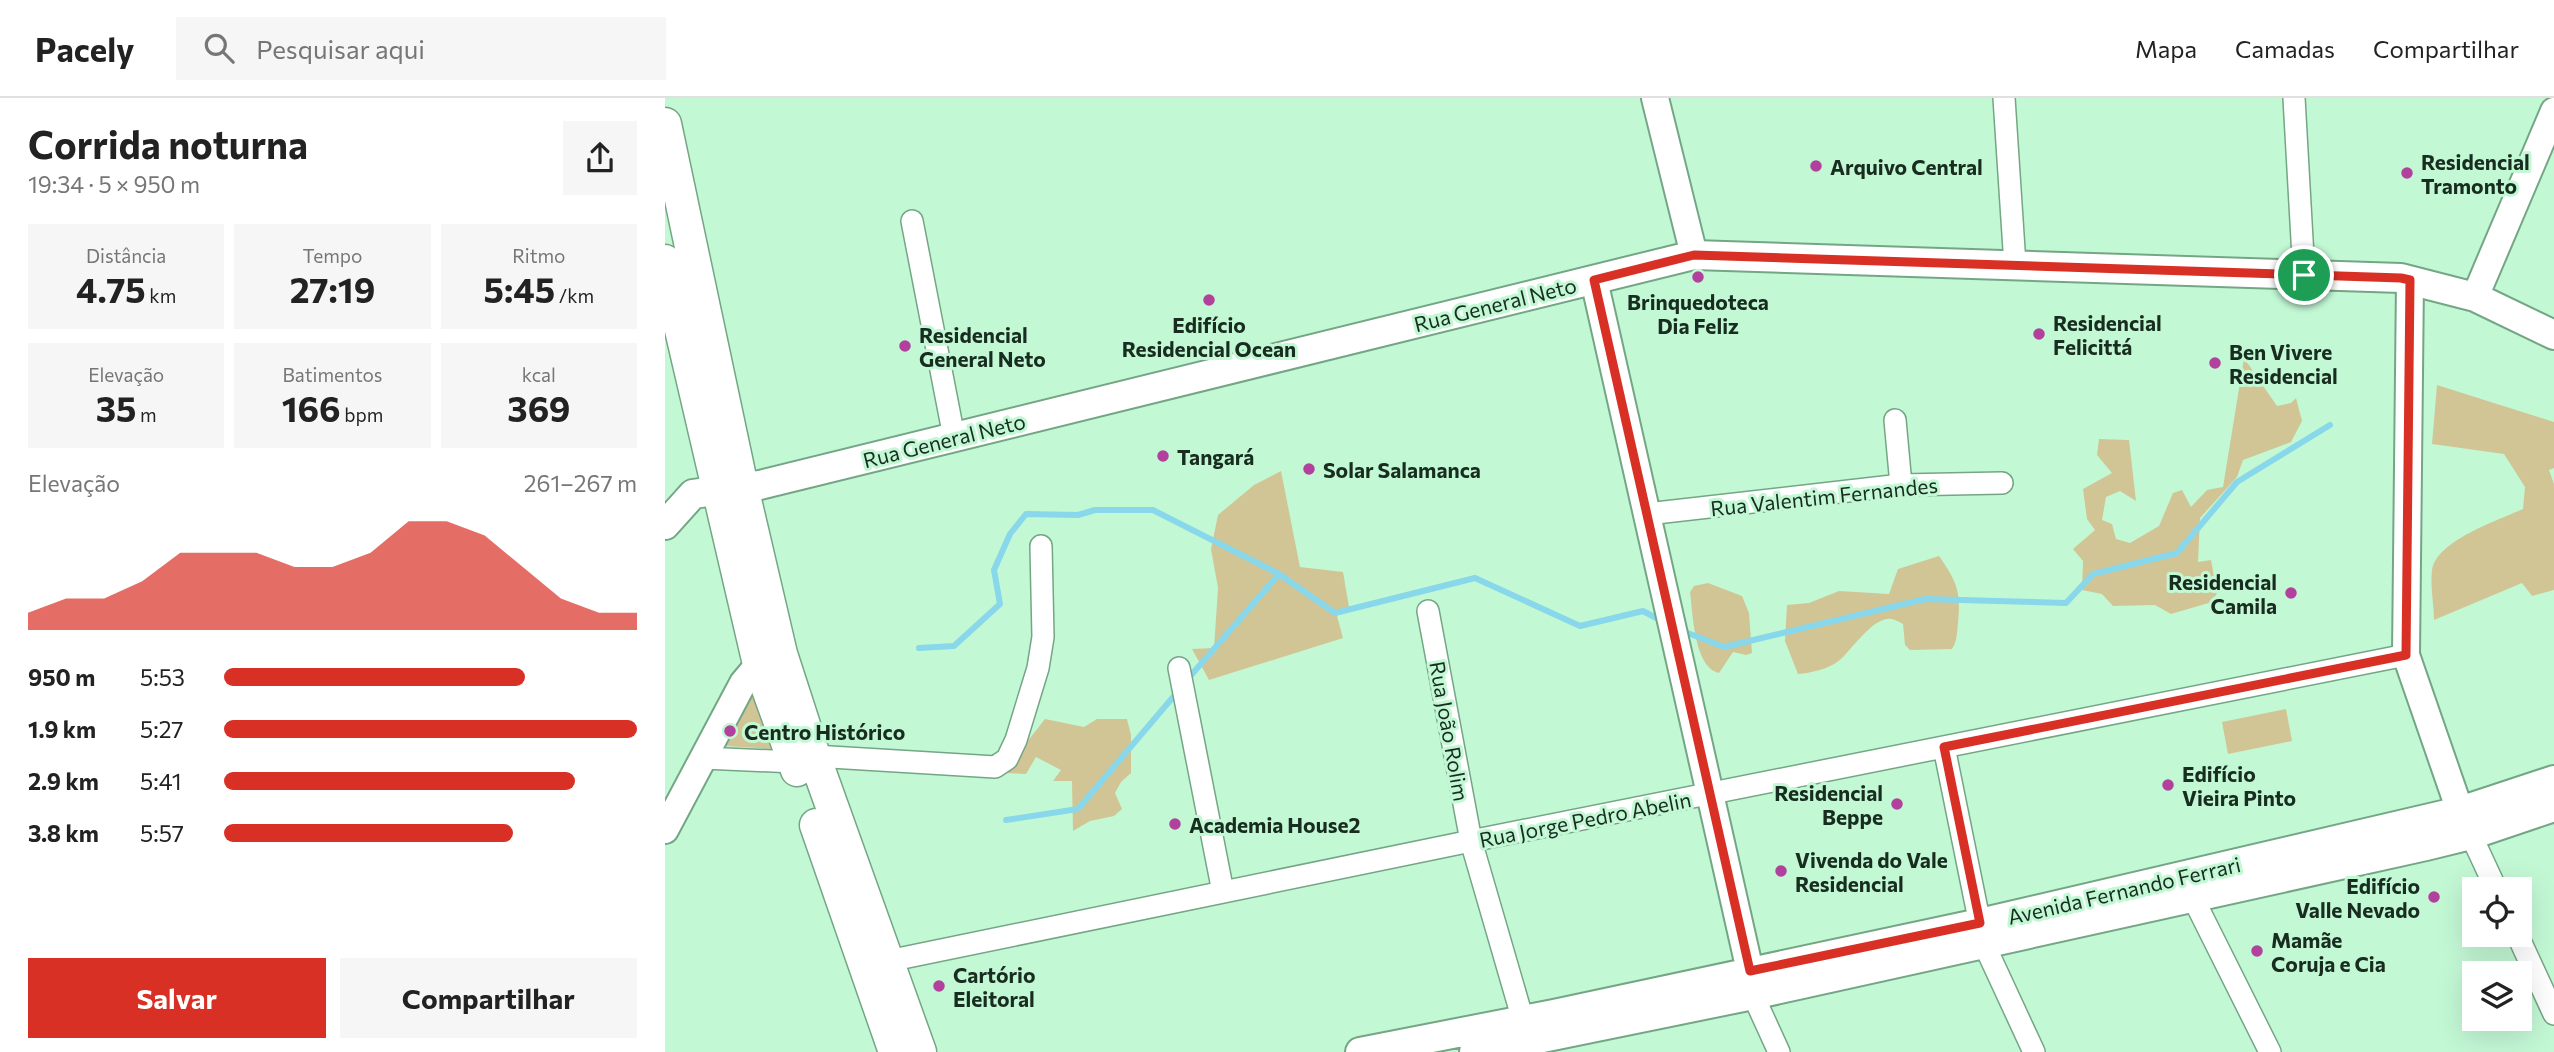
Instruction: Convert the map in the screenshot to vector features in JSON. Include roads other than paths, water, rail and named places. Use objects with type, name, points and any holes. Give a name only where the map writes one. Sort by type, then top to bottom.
[{"type":"main road","points":[[665,124],[759,664],[804,759],[888,961],[921,1052]]},
{"type":"main road","name":"Rua General Neto","points":[[665,525],[693,494],[760,485],[1694,255],[2401,278],[2475,297],[2554,335]]},
{"type":"main road","points":[[665,261],[730,489],[781,654],[804,759],[895,1052]]},
{"type":"main road","name":"Avenida Fernando Ferrari","points":[[1982,934],[2193,898],[2465,823],[2554,780]]},
{"type":"main road","name":"Avenida Fernando Ferrari","points":[[1474,1052],[1752,983],[1982,934],[2465,823],[2554,807]]},
{"type":"main road","name":"Avenida Fernando Ferrari","points":[[1360,1052],[1529,1038]]},
{"type":"street","points":[[1655,98],[1694,255]]},
{"type":"street","points":[[2004,98],[2015,265]]},
{"type":"street","points":[[2294,98],[2304,275]]},
{"type":"street","points":[[2475,297],[2554,111]]},
{"type":"street","points":[[912,221],[954,437]]},
{"type":"street","points":[[1594,280],[1752,983],[1779,1052]]},
{"type":"street","points":[[2410,280],[2406,655],[2465,823],[2490,877]]},
{"type":"street","points":[[1895,420],[1901,485]]},
{"type":"street","name":"Rua Valentim Fernandes","points":[[1647,514],[1901,485],[2002,483]]},
{"type":"street","points":[[703,758],[804,759],[995,767],[1007,759],[1016,740],[1038,668],[1041,648],[1041,546]]},
{"type":"street","name":"Rua João Rolim","points":[[1428,611],[1471,841],[1529,1038]]},
{"type":"street","name":"Rua Jorge Pedro Abelin","points":[[888,961],[1471,841],[2406,655]]},
{"type":"street","points":[[665,830],[743,683],[759,664]]},
{"type":"street","points":[[1179,668],[1223,892]]},
{"type":"street","points":[[1944,747],[1982,934],[2034,1052]]},
{"type":"street","points":[[2193,898],[2270,1052]]},
{"type":"street","points":[[2523,947],[2554,1014]]},
{"type":"waterway","points":[[1680,630],[1724,647],[1925,599],[2066,603],[2093,574],[2177,553],[2237,482],[2330,425]]},
{"type":"waterway","points":[[919,648],[954,646],[1000,604],[994,570],[1010,534],[1026,514],[1078,515],[1095,510],[1153,510],[1279,574]]},
{"type":"waterway","points":[[1186,681],[1279,574],[1335,613],[1475,578],[1580,626],[1643,611],[1664,622]]},
{"type":"waterway","points":[[1006,820],[1078,809],[1179,690]]},
{"type":"place","name":"Arquivo Central","points":[[1816,166]]},
{"type":"place","name":"Residencial Tramonto","points":[[2407,173]]},
{"type":"place","name":"Brinquedoteca Dia Feliz","points":[[1698,277]]},
{"type":"place","name":"Edifício Residencial Ocean","points":[[1209,300]]},
{"type":"place","name":"Residencial Felicittá","points":[[2039,334]]},
{"type":"place","name":"Residencial General Neto","points":[[905,346]]},
{"type":"place","name":"Ben Vivere Residencial","points":[[2215,363]]},
{"type":"place","name":"Tangará","points":[[1163,456]]},
{"type":"place","name":"Solar Salamanca","points":[[1309,469]]},
{"type":"place","name":"Residencial Camila","points":[[2291,593]]},
{"type":"place","name":"Centro Histórico","points":[[730,731]]},
{"type":"place","name":"Edifício Vieira Pinto","points":[[2168,785]]},
{"type":"place","name":"Residencial Beppe","points":[[1897,804]]},
{"type":"place","name":"Academia House2","points":[[1175,824]]},
{"type":"place","name":"Vivenda do Vale Residencial","points":[[1781,871]]},
{"type":"place","name":"Edifício Valle Nevado","points":[[2434,897]]},
{"type":"place","name":"Mamãe Coruja e Cia","points":[[2257,951]]},
{"type":"place","name":"Cartório Eleitoral","points":[[939,986]]}]
